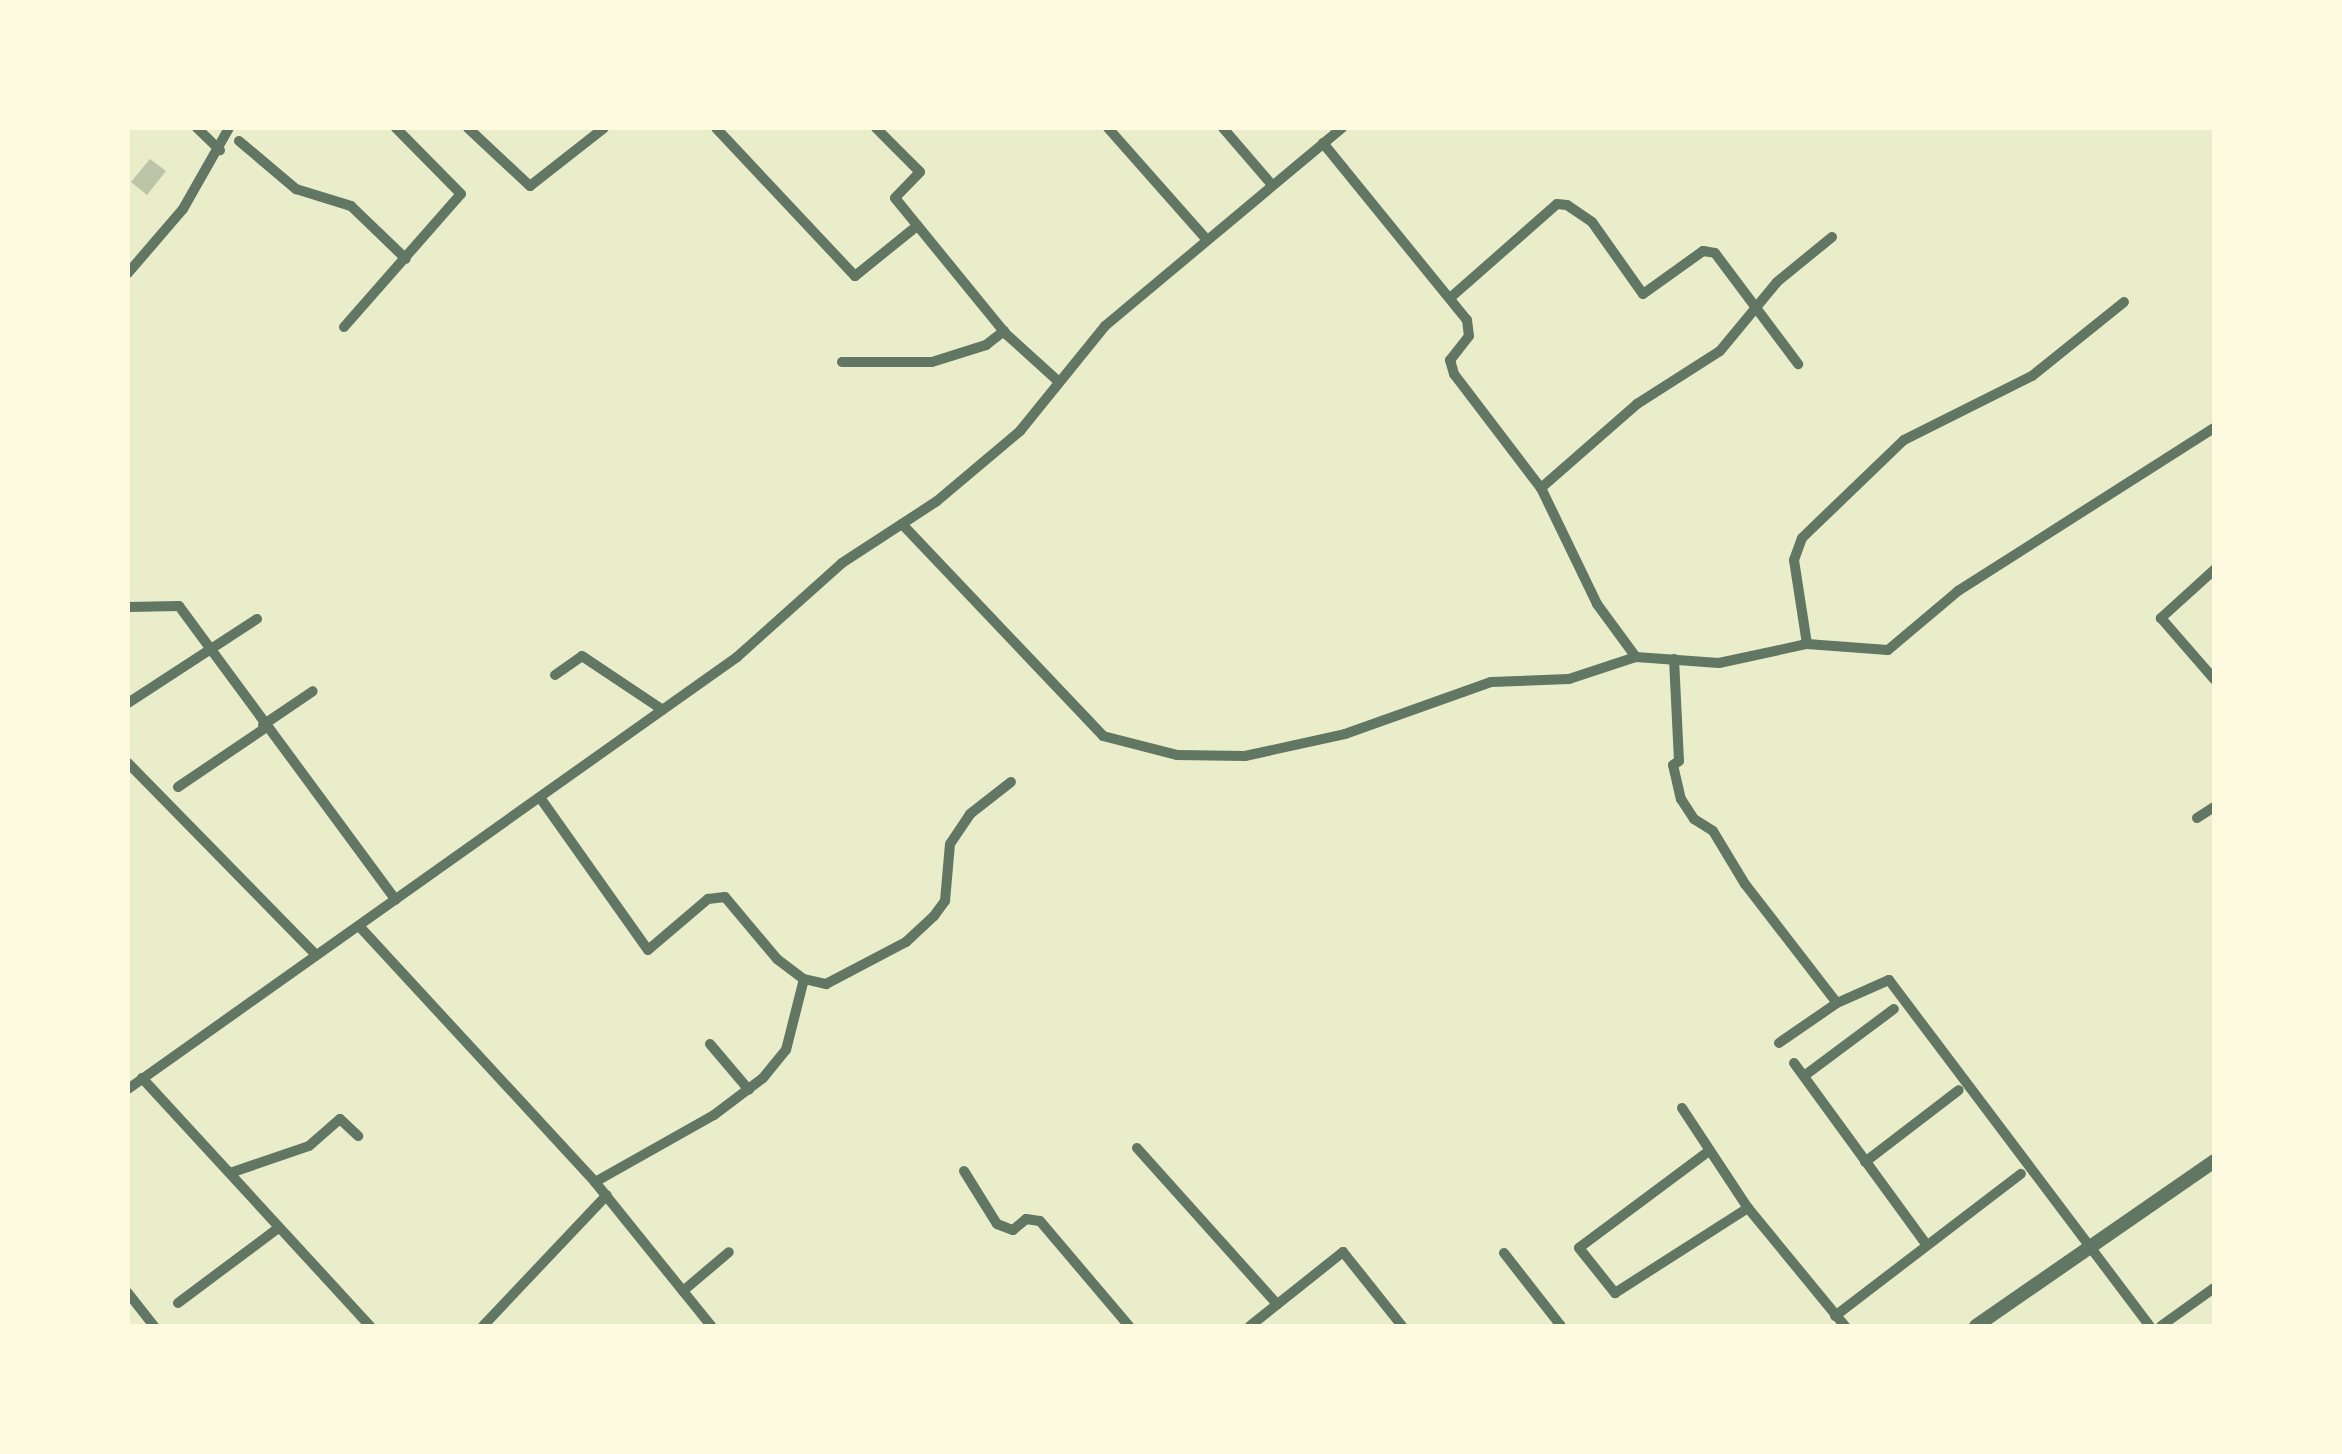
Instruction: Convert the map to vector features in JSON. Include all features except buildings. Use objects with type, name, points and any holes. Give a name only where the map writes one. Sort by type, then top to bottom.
[{"type":"street","points":[[129,267],[183,209],[220,150],[229,128]]},
{"type":"street","points":[[344,327],[461,194],[396,128]]},
{"type":"street","points":[[468,128],[530,186],[604,128]]},
{"type":"street","points":[[716,128],[855,276],[917,226]]},
{"type":"street","points":[[876,128],[920,172],[895,198],[1004,331],[1058,381]]},
{"type":"street","points":[[1108,128],[1207,240]]},
{"type":"street","points":[[1223,128],[1272,184]]},
{"type":"street","points":[[128,1089],[314,953],[541,799],[737,657],[842,563],[998,453],[1096,334],[1338,128]]},
{"type":"street","points":[[202,130],[220,150]]},
{"type":"street","points":[[239,141],[296,189],[351,206],[406,259]]},
{"type":"street","points":[[1324,143],[1470,328],[1450,360],[1454,374],[1540,488],[1597,604],[1636,658]]},
{"type":"street","points":[[1450,298],[1557,204],[1592,222],[1643,294],[1710,251],[1757,305],[1798,364]]},
{"type":"street","points":[[1540,488],[1638,404],[1707,362],[1757,305],[1832,237]]},
{"type":"street","points":[[1807,644],[1794,560],[1802,538],[1904,440],[2032,376],[2124,302]]},
{"type":"street","points":[[842,362],[932,362],[986,345],[1004,331]]},
{"type":"street","points":[[902,524],[1093,728],[1119,744],[1147,750],[1245,756],[1345,734],[1491,682],[1569,679],[1636,658],[1740,662],[1807,644],[1860,652],[1900,644],[1958,591],[2214,428]]},
{"type":"street","points":[[2214,570],[2161,618],[2214,679]]},
{"type":"street","points":[[128,607],[176,604],[396,900]]},
{"type":"street","points":[[128,703],[257,619]]},
{"type":"street","points":[[555,675],[582,656],[663,710]]},
{"type":"street","points":[[1674,659],[1679,761],[1673,765],[1681,798],[1694,819],[1713,831],[1745,884],[1798,945],[1836,1003]]},
{"type":"street","points":[[178,787],[313,691]]},
{"type":"street","points":[[128,763],[314,953]]},
{"type":"street","points":[[541,799],[648,950],[708,898],[725,896],[777,959],[804,979],[826,984],[906,942],[934,916],[946,901],[950,844],[970,814],[1011,782]]},
{"type":"street","points":[[2198,818],[2214,807]]},
{"type":"street","points":[[359,926],[595,1182],[711,1326]]},
{"type":"street","points":[[595,1182],[749,1090],[786,1050],[804,979]]},
{"type":"street","points":[[1779,1043],[1836,1003],[1878,980],[1896,985],[2150,1326]]},
{"type":"street","points":[[1804,1076],[1894,1009]]},
{"type":"street","points":[[710,1044],[749,1090]]},
{"type":"street","points":[[1794,1063],[1926,1244]]},
{"type":"street","points":[[142,1078],[367,1326]]},
{"type":"street","points":[[1865,1162],[1959,1090]]},
{"type":"street","points":[[1682,1108],[1748,1208],[1845,1326]]},
{"type":"street","points":[[230,1173],[308,1146],[340,1119],[358,1136]]},
{"type":"street","points":[[1137,1148],[1277,1304]]},
{"type":"street","points":[[1709,1151],[1580,1242],[1589,1262],[1615,1293],[1748,1208]]},
{"type":"street","points":[[1976,1326],[2095,1248],[2214,1161]]},
{"type":"street","points":[[964,1172],[997,1224],[1013,1230],[1026,1219],[1040,1221],[1129,1326]]},
{"type":"street","points":[[1835,1316],[2021,1174]]},
{"type":"street","points":[[483,1326],[607,1196]]},
{"type":"street","points":[[178,1303],[278,1229]]},
{"type":"street","points":[[683,1291],[729,1252]]},
{"type":"street","points":[[1250,1326],[1343,1252],[1402,1326]]},
{"type":"street","points":[[1504,1253],[1560,1326]]},
{"type":"street","points":[[2162,1326],[2214,1288]]},
{"type":"street","points":[[128,1293],[154,1326]]}]
